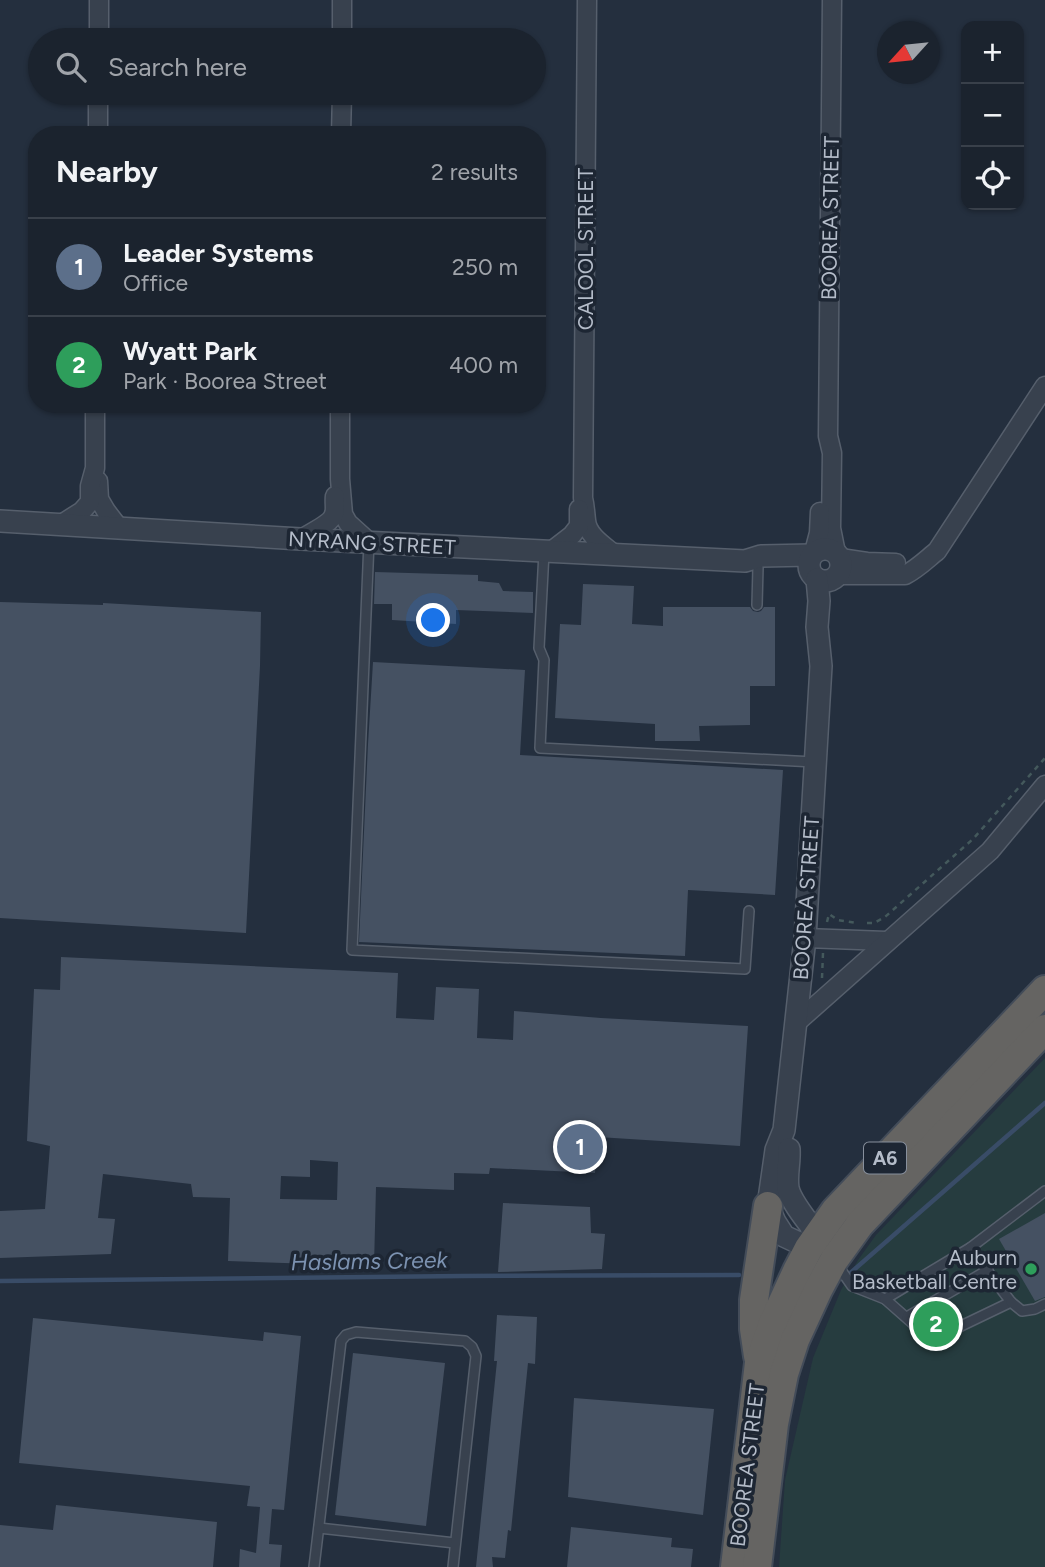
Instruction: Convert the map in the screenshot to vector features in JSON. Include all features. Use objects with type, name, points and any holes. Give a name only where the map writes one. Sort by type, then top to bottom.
[{"type":"highway","name":"A6","points":[[820,1247],[844,1202],[1045,990]]},
{"type":"highway","name":"BOOREA STREET","points":[[735,1567],[759,1363],[773,1323],[820,1247],[857,1228],[1045,1029]]},
{"type":"highway","points":[[759,1363],[754,1329],[754,1300],[768,1206]]},
{"type":"highway","name":"BOOREA STREET","points":[[757,1567],[774,1424],[784,1374],[806,1313],[820,1247]]},
{"type":"street","points":[[99,0],[99,28]]},
{"type":"street","points":[[342,0],[342,28]]},
{"type":"street","name":"CALOOL STREET","points":[[587,0],[583,498],[587,510],[586,523],[593,537],[614,554]]},
{"type":"street","name":"BOOREA STREET","points":[[768,1206],[776,1150],[784,1130],[796,1023],[815,938],[816,762],[821,666],[817,627],[825,565],[820,533],[821,457],[828,436],[832,0]]},
{"type":"street","points":[[98,105],[98,126]]},
{"type":"street","points":[[341,126],[342,105]]},
{"type":"street","name":"NYRANG STREET","points":[[0,521],[614,554],[751,564],[825,565],[867,562],[903,563],[917,567],[937,551],[1045,386]]},
{"type":"street","points":[[95,413],[95,468],[99,499],[119,528]]},
{"type":"street","points":[[340,413],[343,514],[348,523],[369,542]]},
{"type":"street","points":[[60,525],[82,511],[90,502],[90,486],[95,468]]},
{"type":"street","points":[[301,539],[329,522],[334,514],[340,479]]},
{"type":"street","name":"CALOOL STREET","points":[[547,552],[572,535],[579,526],[578,511],[583,498]]},
{"type":"street","points":[[796,1023],[989,851],[1045,785]]},
{"type":"street","points":[[815,938],[886,941]]},
{"type":"street","name":"BOOREA STREET","points":[[784,1130],[790,1152],[789,1193],[820,1247]]},
{"type":"street","points":[[768,1206],[784,1236],[820,1247]]},
{"type":"lane","points":[[369,542],[352,950],[745,969],[749,911]]},
{"type":"lane","points":[[547,552],[539,648],[544,660],[540,748],[816,762]]},
{"type":"lane","points":[[751,564],[757,605]]},
{"type":"lane","points":[[885,1299],[971,1248],[1045,1191]]},
{"type":"lane","points":[[820,1247],[852,1286],[885,1299],[928,1336],[936,1338],[1011,1302]]},
{"type":"lane","points":[[971,1248],[1011,1302],[1022,1311],[1045,1304]]},
{"type":"lane","points":[[907,1317],[988,1270]]},
{"type":"lane","points":[[314,1567],[341,1341],[346,1335],[356,1332],[465,1341],[476,1356],[453,1567]]},
{"type":"lane","points":[[319,1528],[455,1543]]},
{"type":"path","points":[[824,997],[815,938],[829,914],[838,920],[874,923],[885,917],[973,839],[1045,758]]},
{"type":"green space","points":[[1045,1058],[1045,1567],[779,1567],[785,1480],[813,1358],[841,1290],[876,1235]]},
{"type":"building","points":[[375,572],[478,575],[478,581],[499,583],[503,591],[533,592],[533,613],[456,610],[456,624],[392,620],[392,604],[374,604]]},
{"type":"building","points":[[583,584],[634,586],[632,624],[663,626],[663,607],[750,607],[758,612],[764,607],[775,607],[775,686],[750,686],[750,725],[699,726],[700,741],[655,741],[655,724],[555,718],[560,624],[581,625]]},
{"type":"building","points":[[0,602],[103,603],[261,612],[246,933],[0,918]]},
{"type":"building","points":[[373,662],[525,670],[520,755],[783,770],[775,895],[688,890],[685,956],[359,942]]},
{"type":"building","points":[[61,957],[398,973],[396,1018],[434,1020],[436,987],[479,989],[477,1038],[513,1040],[514,1011],[748,1026],[740,1146],[598,1137],[595,1173],[490,1168],[489,1174],[454,1173],[454,1190],[376,1187],[374,1266],[228,1261],[230,1198],[193,1197],[191,1184],[103,1174],[98,1218],[115,1219],[111,1254],[0,1258],[0,1211],[45,1209],[50,1146],[27,1141],[34,989],[60,990]],"holes":[[[310,1160],[338,1162],[337,1200],[280,1199],[281,1176],[310,1177]]]},
{"type":"building","points":[[503,1203],[590,1207],[591,1233],[605,1234],[602,1269],[498,1272]]},
{"type":"building","name":"Auburn Basketball Centre","points":[[1045,1213],[1045,1297],[1035,1301],[999,1239]]},
{"type":"building","points":[[497,1315],[537,1317],[535,1364],[528,1363],[511,1531],[508,1530],[505,1558],[492,1557],[493,1567],[476,1567],[497,1361],[494,1361]]},
{"type":"building","points":[[33,1318],[263,1341],[264,1332],[301,1336],[284,1510],[272,1509],[269,1544],[282,1545],[280,1567],[239,1567],[240,1549],[256,1553],[260,1507],[247,1506],[250,1486],[19,1463]]},
{"type":"building","points":[[353,1353],[445,1363],[426,1526],[335,1515]]},
{"type":"building","points":[[574,1398],[714,1409],[703,1515],[568,1497]]},
{"type":"building","points":[[56,1505],[217,1522],[213,1567],[0,1567],[0,1525],[53,1530]]},
{"type":"building","points":[[571,1527],[672,1538],[671,1547],[693,1549],[691,1567],[567,1567]]},
{"type":"waterway","points":[[848,1275],[1045,1103]]},
{"type":"waterway","name":"Haslams Creek","points":[[0,1281],[739,1275]]},
{"type":"place","name":"Leader Systems","points":[[580,1147]]},
{"type":"place","name":"Auburn Basketball Centre","points":[[1031,1269]]},
{"type":"place","name":"Wyatt Park","points":[[936,1324]]}]
